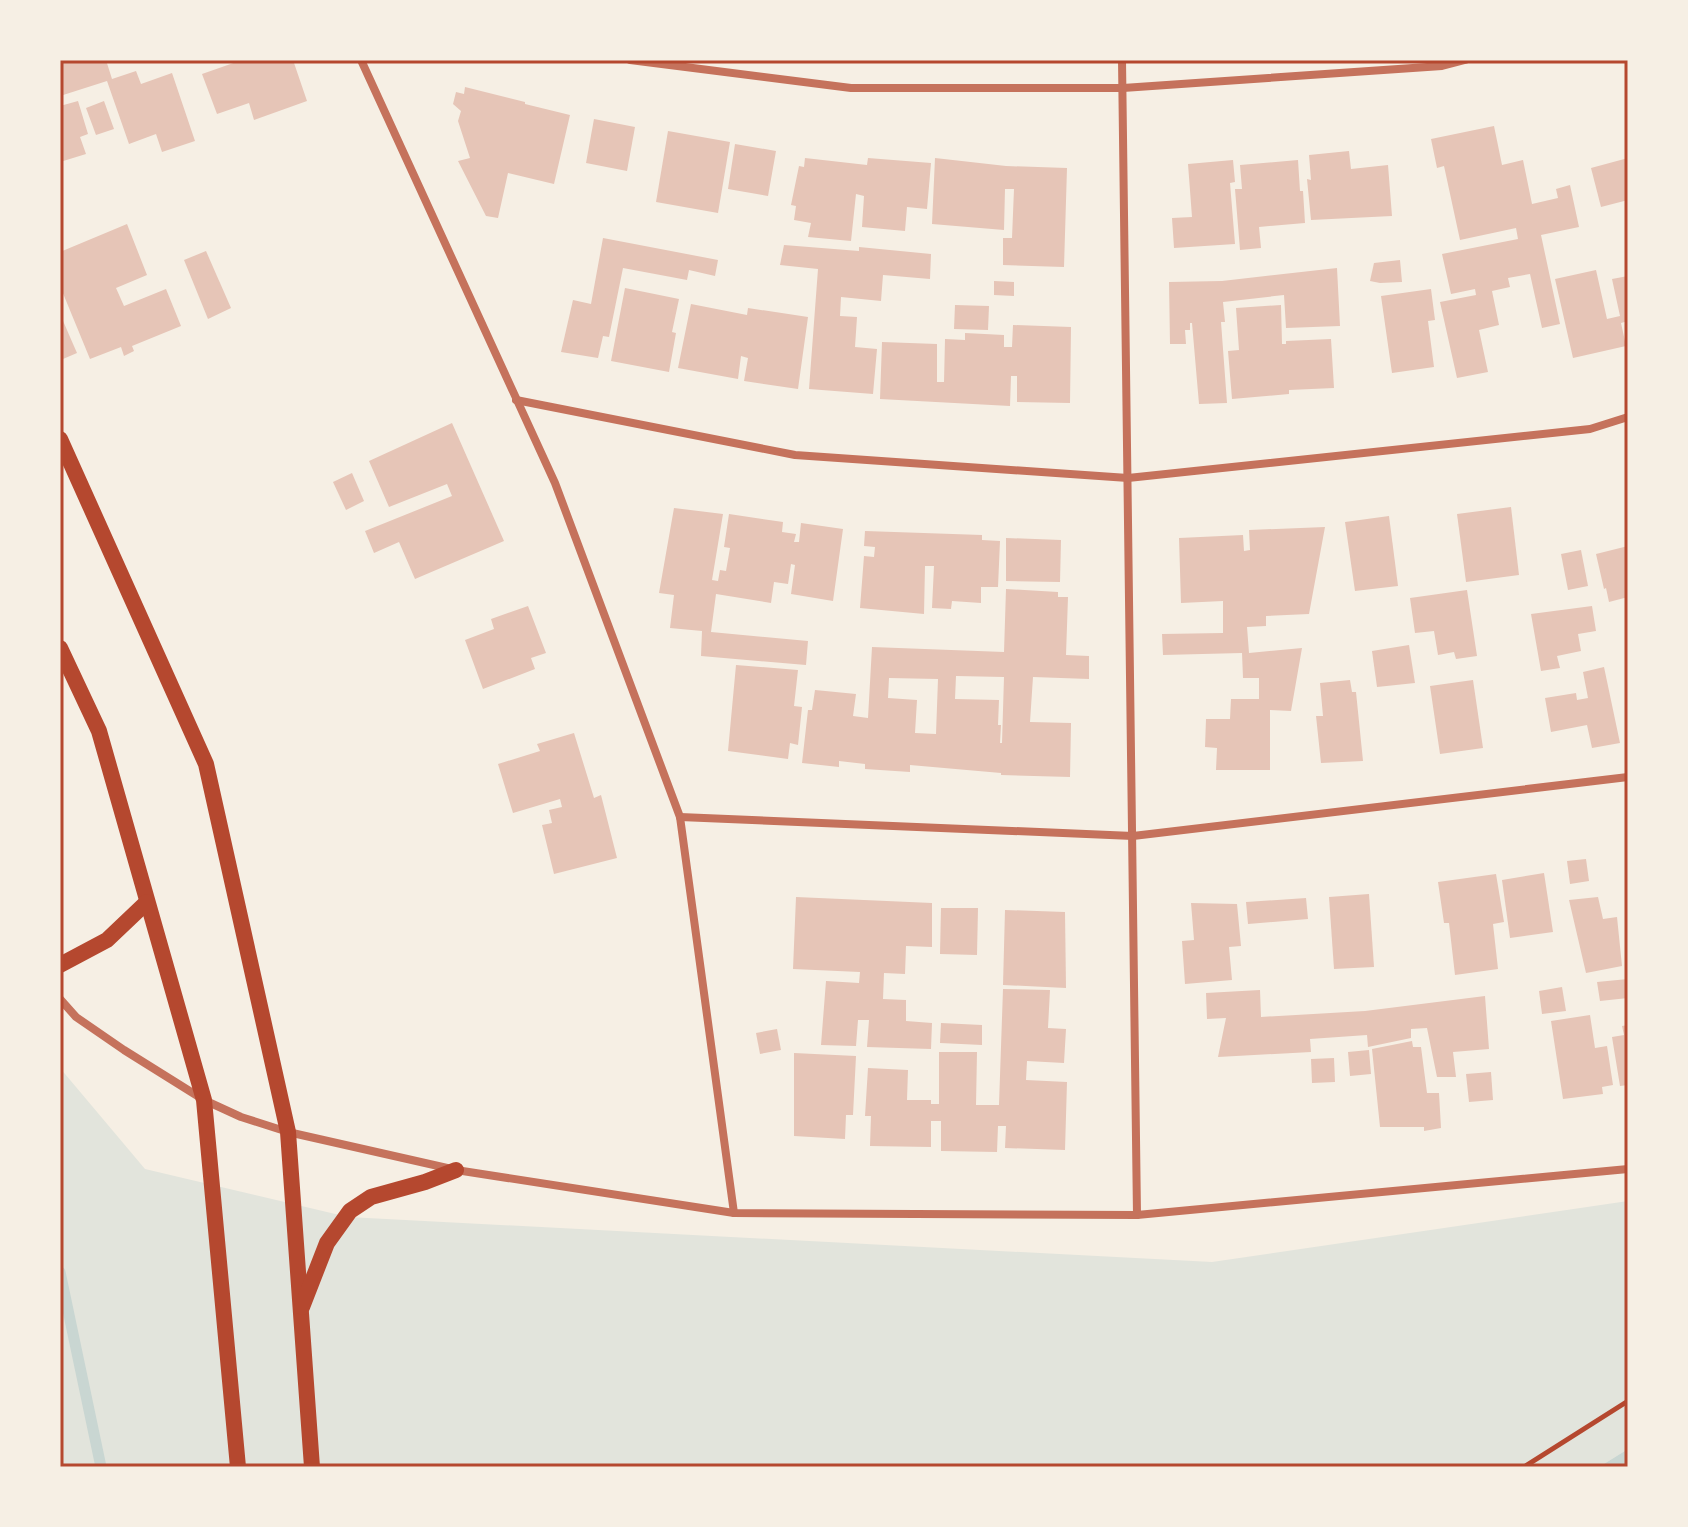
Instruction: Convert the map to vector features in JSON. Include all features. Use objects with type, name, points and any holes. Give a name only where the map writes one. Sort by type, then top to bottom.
[{"type":"main road","points":[[60,439],[206,764],[288,1132],[312,1467]]},
{"type":"main road","points":[[60,648],[99,731],[204,1100],[238,1467]]},
{"type":"main road","points":[[60,965],[107,940],[147,902]]},
{"type":"main road","points":[[300,1312],[327,1243],[350,1211],[371,1197],[456,1170]]},
{"type":"street","points":[[361,60],[555,483],[680,817],[734,1213]]},
{"type":"street","points":[[630,60],[851,88],[1123,88],[1442,66],[1465,60]]},
{"type":"street","points":[[1122,60],[1137,1215]]},
{"type":"street","points":[[516,400],[795,455],[1128,478],[1590,429],[1628,417]]},
{"type":"street","points":[[680,817],[1133,836],[1628,777]]},
{"type":"street","points":[[60,999],[76,1017],[204,1100],[241,1117],[288,1132],[456,1170],[734,1213],[1137,1215],[1628,1169]]},
{"type":"path","points":[[1524,1467],[1628,1401]]},
{"type":"shaded area","points":[[60,1068],[145,1169],[348,1217],[1212,1262],[1628,1201],[1628,1449],[1599,1467],[60,1467]]},
{"type":"shaded area","points":[[1628,1449],[1628,1467],[1599,1467]]},
{"type":"building","points":[[60,60],[106,60],[112,79],[136,71],[141,84],[172,73],[195,141],[162,152],[156,134],[129,144],[107,81],[60,96]]},
{"type":"building","points":[[242,60],[293,60],[307,101],[254,120],[249,103],[217,114],[202,74]]},
{"type":"building","points":[[465,87],[570,115],[554,184],[508,173],[498,218],[486,216],[458,161],[470,158],[458,121],[461,111],[453,104],[456,92],[464,94]]},
{"type":"building","points":[[78,101],[88,134],[80,137],[86,154],[60,162],[60,106]]},
{"type":"building","points":[[104,101],[114,129],[96,135],[86,108]]},
{"type":"building","points":[[594,119],[635,127],[627,171],[586,163]]},
{"type":"building","points":[[1494,126],[1502,165],[1523,160],[1532,204],[1558,198],[1556,189],[1570,185],[1579,227],[1541,235],[1560,324],[1542,328],[1530,274],[1508,278],[1510,287],[1492,291],[1499,325],[1479,330],[1488,372],[1457,378],[1440,302],[1476,295],[1475,289],[1451,294],[1442,254],[1518,239],[1516,228],[1460,240],[1444,166],[1437,168],[1431,139]]},
{"type":"building","points":[[668,131],[730,142],[718,213],[656,202]]},
{"type":"building","points":[[735,144],[776,151],[768,196],[728,189]]},
{"type":"building","points":[[1349,151],[1351,169],[1388,165],[1392,216],[1311,220],[1307,179],[1311,180],[1309,155]]},
{"type":"building","points":[[805,158],[867,165],[868,158],[931,163],[927,209],[907,207],[905,231],[862,227],[864,196],[856,194],[851,241],[808,237],[811,223],[794,220],[796,206],[791,205],[799,166],[804,167]]},
{"type":"building","points":[[935,158],[1006,166],[1067,168],[1064,267],[1003,265],[1003,238],[1012,238],[1014,189],[1005,189],[1004,230],[932,224]]},
{"type":"building","points":[[1628,158],[1628,200],[1601,207],[1591,168]]},
{"type":"building","points":[[1233,160],[1235,182],[1230,183],[1235,244],[1174,248],[1172,218],[1192,217],[1188,164]]},
{"type":"building","points":[[1298,160],[1305,223],[1259,227],[1261,248],[1240,250],[1235,189],[1242,189],[1240,165]]},
{"type":"building","points":[[127,224],[147,275],[116,288],[124,306],[166,289],[181,326],[132,346],[134,351],[124,356],[121,347],[90,359],[60,286],[60,252]]},
{"type":"building","points":[[603,238],[718,260],[715,276],[689,270],[687,280],[623,268],[609,337],[603,336],[598,358],[561,352],[573,300],[591,304]]},
{"type":"building","points":[[784,245],[859,251],[859,247],[931,254],[930,279],[883,275],[881,301],[841,297],[840,316],[857,317],[855,347],[877,349],[873,394],[809,389],[818,269],[780,265]]},
{"type":"building","points":[[206,251],[231,308],[208,319],[184,260]]},
{"type":"building","points":[[1400,260],[1402,282],[1370,281],[1374,263]]},
{"type":"building","points":[[1337,268],[1340,326],[1286,328],[1284,295],[1223,302],[1225,322],[1221,322],[1227,403],[1199,404],[1192,323],[1190,330],[1185,330],[1186,344],[1170,344],[1169,282],[1222,281]]},
{"type":"building","points":[[1596,270],[1607,319],[1620,316],[1612,279],[1628,276],[1628,321],[1621,323],[1626,346],[1573,358],[1555,279]]},
{"type":"building","points":[[994,281],[1014,282],[1014,296],[994,295]]},
{"type":"building","points":[[625,288],[679,299],[672,332],[676,333],[669,372],[611,361]]},
{"type":"building","points":[[1431,289],[1435,320],[1428,321],[1434,367],[1392,373],[1381,296]]},
{"type":"building","points":[[691,304],[747,315],[748,308],[808,317],[798,389],[744,381],[748,358],[741,356],[738,379],[678,368]]},
{"type":"building","points":[[955,305],[989,306],[988,330],[954,329]]},
{"type":"building","points":[[1281,305],[1282,344],[1286,341],[1331,339],[1334,388],[1289,390],[1289,394],[1232,399],[1228,351],[1239,350],[1236,308]]},
{"type":"building","points":[[60,314],[77,353],[63,359],[60,352]]},
{"type":"building","points":[[1013,325],[1071,327],[1070,403],[1017,402],[1017,376],[1011,376],[1010,406],[880,399],[882,342],[937,344],[937,382],[944,382],[945,339],[965,340],[965,333],[1004,335],[1004,347],[1012,347]]},
{"type":"building","points":[[452,423],[504,541],[415,579],[399,542],[374,553],[365,531],[452,496],[447,484],[389,507],[369,461]]},
{"type":"building","points":[[352,473],[364,501],[346,510],[333,482]]},
{"type":"building","points":[[1511,507],[1519,575],[1466,582],[1457,514]]},
{"type":"building","points":[[674,508],[723,514],[712,580],[718,581],[720,570],[726,571],[730,548],[724,547],[729,514],[783,522],[782,532],[796,534],[794,542],[799,542],[801,523],[843,529],[833,601],[791,594],[795,565],[791,564],[788,584],[774,582],[771,603],[716,594],[711,632],[808,641],[806,665],[701,656],[702,631],[670,628],[674,595],[659,593]]},
{"type":"building","points":[[1389,516],[1398,586],[1355,591],[1345,522]]},
{"type":"building","points":[[1325,527],[1309,614],[1266,616],[1266,626],[1247,627],[1249,653],[1302,648],[1291,711],[1270,710],[1270,770],[1216,770],[1217,748],[1205,747],[1206,719],[1230,719],[1231,699],[1259,699],[1259,678],[1243,678],[1242,653],[1163,655],[1162,634],[1223,633],[1223,601],[1181,603],[1179,538],[1243,535],[1244,551],[1250,550],[1249,530]]},
{"type":"building","points":[[865,531],[982,535],[982,540],[1000,541],[998,587],[981,587],[981,603],[952,601],[951,609],[932,608],[934,566],[925,566],[924,614],[860,608],[864,556],[874,557],[875,547],[864,546]]},
{"type":"building","points":[[1006,538],[1061,540],[1060,582],[1006,581]]},
{"type":"building","points":[[1628,546],[1628,597],[1609,602],[1596,554]]},
{"type":"building","points":[[1581,550],[1588,586],[1568,590],[1561,554]]},
{"type":"building","points":[[1006,589],[1058,592],[1058,597],[1068,597],[1066,655],[1089,656],[1089,679],[1033,677],[1030,722],[1071,723],[1070,777],[1001,775],[910,765],[910,772],[865,769],[865,764],[839,761],[839,767],[802,763],[808,710],[812,710],[815,690],[856,694],[853,716],[868,718],[872,647],[1004,652]],"holes":[[[956,676],[1004,677],[1002,743],[1001,725],[998,725],[999,700],[955,699]],[[889,678],[938,679],[936,734],[915,733],[917,700],[888,698]]]},
{"type":"building","points":[[1467,590],[1477,656],[1456,659],[1454,652],[1438,655],[1434,631],[1415,633],[1410,598]]},
{"type":"building","points":[[528,606],[546,653],[531,658],[535,669],[483,689],[465,640],[494,629],[491,619]]},
{"type":"building","points":[[1592,606],[1596,631],[1578,634],[1581,651],[1557,656],[1560,668],[1541,671],[1531,614]]},
{"type":"building","points":[[1409,645],[1415,683],[1377,687],[1372,651]]},
{"type":"building","points":[[736,665],[798,670],[794,706],[802,707],[798,745],[790,743],[788,759],[728,751]]},
{"type":"building","points":[[1604,667],[1620,743],[1592,748],[1587,725],[1551,732],[1545,698],[1576,693],[1577,700],[1588,698],[1583,672]]},
{"type":"building","points":[[1350,680],[1352,692],[1356,692],[1363,761],[1321,763],[1316,716],[1323,716],[1320,683]]},
{"type":"building","points":[[1473,680],[1483,748],[1440,754],[1430,686]]},
{"type":"building","points":[[574,733],[594,798],[601,795],[617,858],[554,874],[542,825],[552,823],[549,810],[562,807],[560,799],[513,813],[498,764],[540,751],[537,744]]},
{"type":"building","points":[[1586,859],[1589,881],[1570,884],[1567,861]]},
{"type":"building","points":[[1544,873],[1553,932],[1510,938],[1502,880]]},
{"type":"building","points":[[1496,874],[1504,922],[1493,924],[1498,969],[1455,975],[1449,923],[1444,923],[1438,882]]},
{"type":"building","points":[[1369,894],[1374,967],[1334,969],[1329,897]]},
{"type":"building","points":[[796,897],[932,903],[932,947],[906,946],[905,974],[884,973],[883,999],[906,1000],[906,1021],[932,1023],[931,1049],[867,1047],[869,1020],[858,1020],[856,1046],[821,1045],[826,981],[859,983],[860,972],[793,969]]},
{"type":"building","points":[[1598,897],[1603,919],[1617,917],[1622,966],[1586,973],[1569,900]]},
{"type":"building","points":[[1306,898],[1308,919],[1248,924],[1246,902]]},
{"type":"building","points":[[1191,903],[1237,904],[1241,946],[1229,947],[1232,980],[1185,984],[1182,941],[1194,940]]},
{"type":"building","points":[[941,908],[978,908],[977,955],[940,954]]},
{"type":"building","points":[[1005,910],[1065,912],[1066,988],[1003,985]]},
{"type":"building","points":[[1628,979],[1628,998],[1600,1001],[1597,982]]},
{"type":"building","points":[[1562,987],[1566,1011],[1542,1014],[1539,991]]},
{"type":"building","points":[[1003,989],[1050,990],[1048,1028],[1066,1029],[1064,1063],[1027,1061],[1026,1080],[1067,1082],[1065,1150],[1005,1148],[1006,1126],[998,1126],[997,1152],[941,1151],[941,1121],[931,1121],[931,1147],[870,1146],[871,1116],[865,1116],[868,1068],[908,1070],[907,1100],[931,1100],[931,1104],[939,1104],[939,1052],[977,1052],[976,1105],[999,1105]]},
{"type":"building","points":[[1260,990],[1261,1017],[1365,1011],[1485,996],[1489,1049],[1453,1052],[1456,1077],[1437,1077],[1427,1028],[1411,1029],[1411,1038],[1368,1047],[1367,1035],[1310,1039],[1311,1052],[1218,1057],[1226,1018],[1207,1019],[1206,993]]},
{"type":"building","points":[[1590,1015],[1595,1048],[1607,1046],[1613,1085],[1602,1087],[1603,1094],[1563,1099],[1551,1021]]},
{"type":"building","points":[[941,1023],[982,1025],[982,1045],[940,1043]]},
{"type":"building","points":[[1628,1025],[1628,1085],[1620,1086],[1612,1037],[1624,1035],[1622,1026]]},
{"type":"building","points":[[777,1029],[781,1050],[760,1054],[756,1033]]},
{"type":"building","points":[[1412,1041],[1413,1047],[1421,1047],[1427,1093],[1439,1093],[1441,1128],[1424,1131],[1424,1127],[1380,1127],[1372,1049]]},
{"type":"building","points":[[1369,1050],[1371,1074],[1350,1076],[1348,1052]]},
{"type":"building","points":[[794,1053],[856,1056],[853,1115],[846,1115],[845,1139],[794,1136]]},
{"type":"building","points":[[1334,1058],[1335,1082],[1312,1083],[1311,1059]]},
{"type":"building","points":[[1491,1072],[1493,1100],[1469,1102],[1466,1074]]},
{"type":"waterway","points":[[60,1272],[101,1467]]}]
